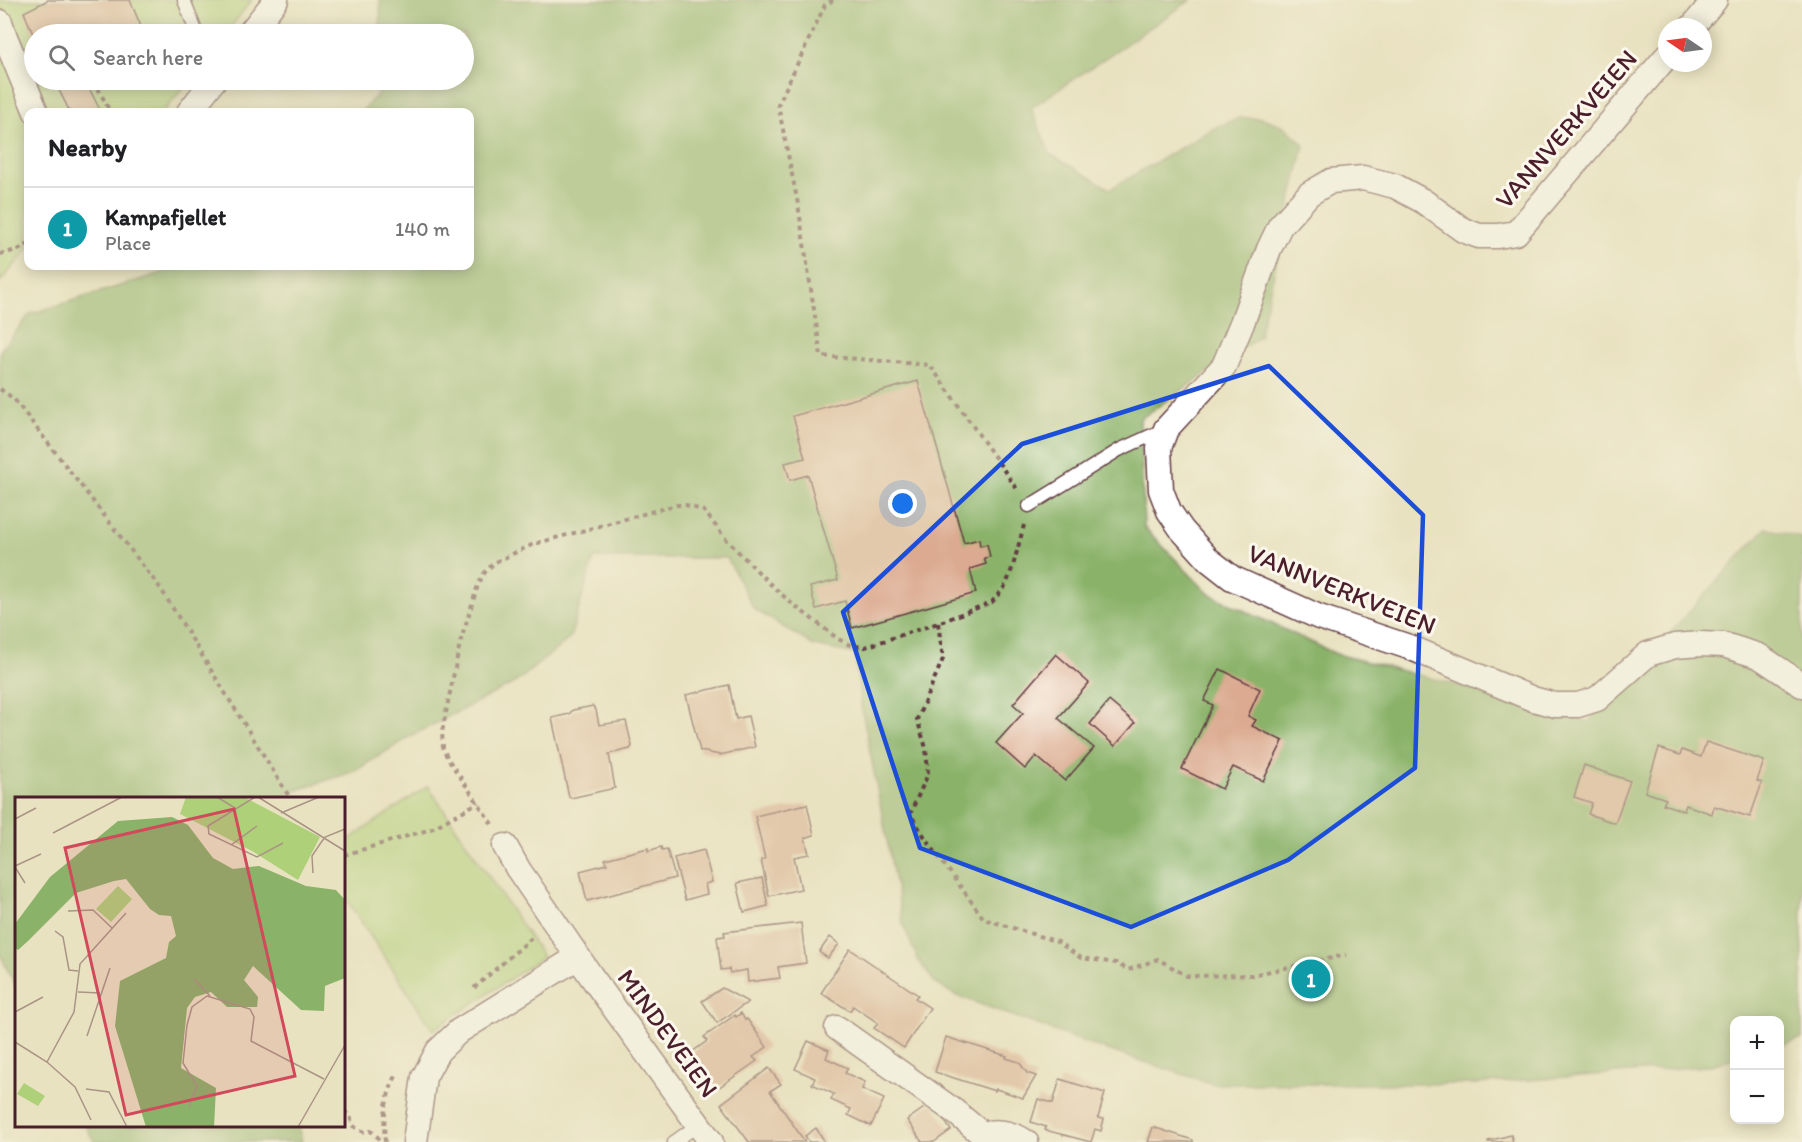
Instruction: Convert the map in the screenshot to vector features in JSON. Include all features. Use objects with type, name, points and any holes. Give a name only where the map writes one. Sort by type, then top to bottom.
[{"type":"street","points":[[257,24],[276,0]]},
{"type":"street","points":[[1700,18],[1715,0]]},
{"type":"street","points":[[0,22],[24,83]]},
{"type":"street","name":"VANNVERKVEIEN","points":[[1658,67],[1516,233],[1479,236],[1463,230],[1423,201],[1395,186],[1363,178],[1331,181],[1309,194],[1280,226],[1224,366],[1166,429],[1159,448],[1161,490],[1169,511],[1182,531],[1209,560],[1232,578],[1319,617],[1409,647],[1533,699],[1556,705],[1578,705],[1597,699],[1648,654],[1675,646],[1724,645],[1759,656],[1802,685]]},
{"type":"street","points":[[27,90],[34,108]]},
{"type":"street","points":[[192,108],[206,90]]},
{"type":"street","name":"MINDEVEIEN","points":[[505,846],[578,957],[705,1133]]},
{"type":"street","points":[[416,1142],[424,1077],[446,1041],[578,957]]},
{"type":"street","points":[[837,1028],[954,1111],[982,1138],[992,1132],[1004,1132],[1026,1142]]},
{"type":"lane","points":[[184,0],[193,24]]},
{"type":"lane","points":[[1029,506],[1119,450],[1166,429]]},
{"type":"lane","points":[[674,1142],[705,1133]]},
{"type":"path","points":[[505,846],[479,802],[442,748],[442,732],[460,643],[478,585],[485,572],[495,562],[534,544],[676,505],[686,505],[704,511],[732,545],[790,602],[838,639],[852,646],[865,647],[992,602],[1006,585],[1029,506],[930,365],[820,357],[798,204],[778,105],[825,5],[833,0]]},
{"type":"path","points":[[99,90],[108,108]]},
{"type":"path","points":[[0,254],[18,250],[24,246]]},
{"type":"path","points":[[0,389],[14,399],[160,590],[289,797]]},
{"type":"path","points":[[938,623],[943,659],[917,719],[926,748],[928,774],[910,814],[984,919],[1058,942],[1082,958],[1116,963],[1128,970],[1158,959],[1187,976],[1252,975],[1346,955]]},
{"type":"path","points":[[345,855],[431,829],[479,802]]},
{"type":"path","points":[[345,1112],[350,1116],[353,1126],[364,1132],[371,1131],[383,1142]]},
{"type":"highlighted area","points":[[1269,366],[1423,515],[1415,768],[1288,860],[1131,927],[920,848],[843,612],[1022,444]]},
{"type":"green space","points":[[0,0],[252,0],[233,24],[24,24],[24,90],[182,90],[166,108],[24,108],[24,254],[0,282]]},
{"type":"green space","points":[[380,0],[1191,0],[1031,108],[1050,154],[1110,189],[1218,126],[1240,118],[1262,118],[1284,126],[1304,145],[1259,337],[1140,419],[1144,527],[1209,594],[1336,654],[1588,722],[1766,528],[1802,538],[1802,1039],[1784,1045],[1784,1016],[1730,1016],[1730,1059],[1708,1066],[1477,1084],[1213,1084],[1095,1046],[955,995],[935,983],[918,960],[903,924],[861,705],[855,654],[814,646],[754,609],[727,558],[594,558],[570,638],[516,682],[409,737],[355,771],[288,793],[288,797],[15,797],[15,985],[0,954],[0,351],[30,314],[171,270],[474,270],[474,108],[365,108],[381,90],[474,90],[474,24],[380,24]]},
{"type":"green space","points":[[428,786],[543,957],[433,1030],[345,898],[345,842]]},
{"type":"green space","points":[[86,1127],[299,1127],[302,1142],[94,1142]]},
{"type":"building","points":[[48,0],[130,0],[140,24],[29,24],[24,12]]},
{"type":"building","points":[[59,90],[90,90],[99,108],[68,108]]},
{"type":"building","points":[[918,381],[964,543],[979,539],[980,546],[987,544],[990,557],[984,558],[986,564],[970,569],[976,593],[852,628],[845,601],[816,609],[810,587],[838,580],[808,475],[790,480],[785,463],[805,458],[793,416]]},
{"type":"building","points":[[1056,654],[1089,683],[1058,718],[1094,748],[1065,781],[1036,756],[1025,769],[996,743],[1023,713],[1013,704]]},
{"type":"building","points":[[1220,669],[1260,689],[1248,716],[1256,720],[1252,726],[1283,741],[1263,781],[1233,767],[1222,789],[1182,769],[1213,705],[1204,701]]},
{"type":"building","points":[[729,685],[736,719],[748,716],[755,747],[720,755],[700,751],[686,695]]},
{"type":"building","points":[[1109,701],[1135,723],[1115,746],[1090,724]]},
{"type":"building","points":[[593,706],[599,725],[626,721],[632,746],[630,749],[609,754],[615,788],[571,798],[552,718]]},
{"type":"building","points":[[1706,742],[1764,761],[1757,781],[1762,783],[1750,817],[1714,806],[1712,814],[1686,805],[1684,811],[1663,804],[1666,799],[1645,792],[1659,748],[1680,755],[1682,750],[1701,757]]},
{"type":"building","points":[[1584,765],[1630,781],[1615,823],[1588,814],[1592,803],[1574,797]]},
{"type":"building","points":[[807,804],[814,835],[805,838],[809,854],[794,857],[801,889],[769,896],[761,860],[765,859],[755,816]]},
{"type":"building","points":[[661,847],[662,850],[667,849],[675,878],[587,901],[580,871],[607,864],[605,859]]},
{"type":"building","points":[[704,850],[712,882],[705,884],[707,894],[685,900],[674,858]]},
{"type":"building","points":[[762,878],[768,906],[744,912],[737,883]]},
{"type":"building","points":[[801,923],[806,963],[778,967],[780,978],[748,982],[747,970],[730,973],[729,969],[721,970],[717,937],[725,936],[724,932]]},
{"type":"building","points":[[830,937],[839,944],[828,958],[819,952]]},
{"type":"building","points":[[850,949],[918,995],[915,998],[930,1008],[904,1048],[874,1028],[878,1023],[853,1006],[850,1011],[821,993]]},
{"type":"building","points":[[722,988],[748,1002],[717,1023],[702,1001]]},
{"type":"building","points":[[741,1013],[767,1047],[753,1057],[757,1061],[718,1088],[715,1084],[712,1086],[692,1058],[695,1056],[692,1052],[707,1041],[704,1037]]},
{"type":"building","points":[[946,1037],[1019,1062],[1027,1073],[1036,1076],[1023,1098],[935,1072]]},
{"type":"building","points":[[808,1041],[829,1050],[826,1058],[848,1068],[845,1073],[865,1082],[862,1089],[884,1099],[871,1126],[848,1115],[851,1109],[831,1100],[834,1094],[812,1084],[815,1078],[795,1069]]},
{"type":"building","points":[[769,1068],[781,1084],[770,1091],[805,1142],[749,1142],[721,1104]]},
{"type":"building","points":[[1060,1079],[1105,1093],[1098,1118],[1104,1119],[1101,1131],[1095,1129],[1091,1142],[1045,1130],[1046,1127],[1031,1122],[1038,1099],[1053,1103]]},
{"type":"building","points":[[930,1104],[934,1106],[951,1130],[934,1142],[922,1142],[907,1120]]},
{"type":"building","points":[[1153,1127],[1193,1140],[1193,1142],[1148,1142]]},
{"type":"building","points":[[816,1128],[825,1142],[809,1142],[805,1136]]},
{"type":"building","points":[[1511,1135],[1513,1142],[1488,1142],[1488,1141]]},
{"type":"place","name":"Kampafjellet","points":[[1311,979]]}]
